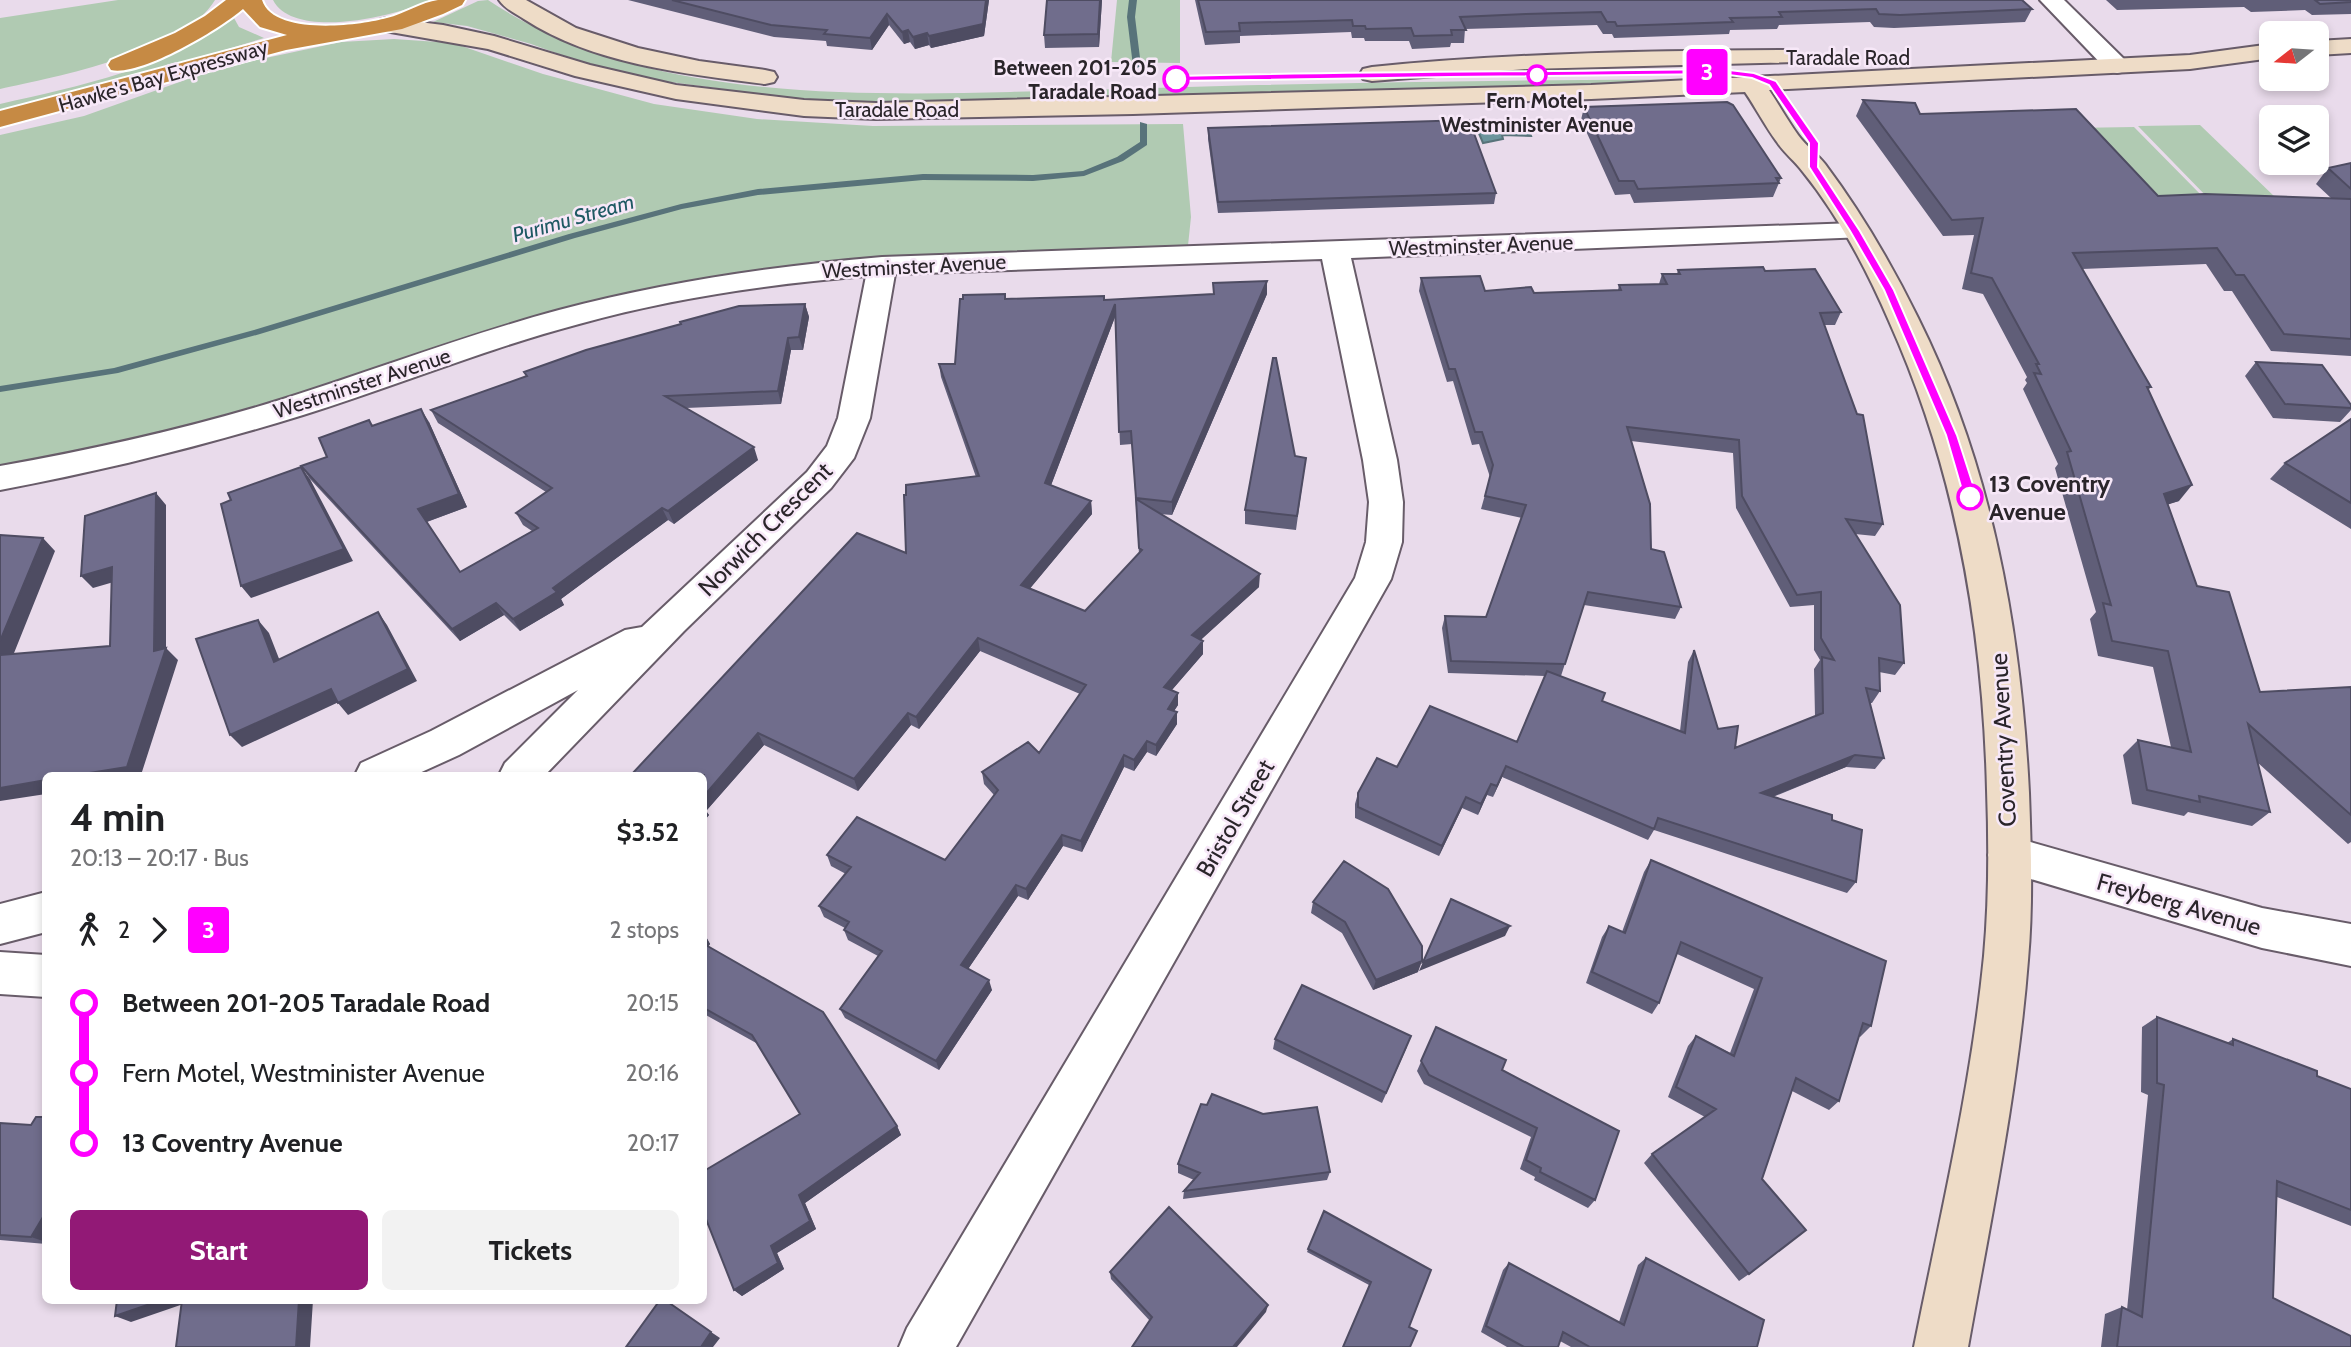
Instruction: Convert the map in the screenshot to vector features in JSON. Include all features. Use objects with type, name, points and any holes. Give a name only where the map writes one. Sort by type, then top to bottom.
[{"type":"highway","name":"Hawke's Bay Expressway","points":[[0,97],[108,69],[160,50],[206,27],[240,0]]},
{"type":"highway","points":[[251,0],[252,9],[262,19],[278,26],[327,34],[387,25],[436,10],[454,0]]},
{"type":"highway","name":"Hawke's Bay Expressway","points":[[0,119],[108,93],[231,55],[327,34]]},
{"type":"main road","points":[[510,0],[550,24],[617,49],[701,68],[793,80]]},
{"type":"main road","name":"Taradale Road","points":[[387,25],[443,32],[494,43],[584,71],[663,89],[804,108],[925,111],[1591,92],[2109,57]]},
{"type":"main road","points":[[2329,47],[2351,46]]},
{"type":"main road","name":"Taradale Road","points":[[1836,57],[2109,57],[2215,60],[2259,52]]},
{"type":"main road","name":"Taradale Road","points":[[1808,57],[1559,62],[1360,74],[1479,76],[1721,72],[1759,81],[1782,70],[1946,56]]},
{"type":"main road","name":"Coventry Avenue","points":[[1759,81],[1791,144],[1813,167],[1855,231],[1889,290],[1915,346],[1951,435],[1970,497],[1999,649],[2008,748],[2006,956],[1993,1064],[1941,1347]]},
{"type":"main road","points":[[1591,92],[1697,96],[1738,106],[1764,125],[1797,170],[1832,197]]},
{"type":"street","points":[[2051,0],[2109,57]]},
{"type":"street","name":"Westminster Avenue","points":[[0,478],[175,441],[292,407],[468,347],[569,317],[660,295],[758,278],[882,266],[1855,231]]},
{"type":"street","name":"Bristol Street","points":[[926,1347],[1373,579],[1384,542],[1386,502],[1380,460],[1335,250]]},
{"type":"street","name":"Norwich Crescent","points":[[522,772],[671,621],[819,480],[842,450],[854,418],[882,266]]},
{"type":"street","name":"Norwich Crescent","points":[[382,772],[445,743],[671,621]]},
{"type":"street","name":"Freyberg Avenue","points":[[2009,855],[2262,929],[2351,945]]},
{"type":"street","points":[[0,924],[42,913]]},
{"type":"street","points":[[0,972],[42,976]]},
{"type":"green space","points":[[118,0],[215,0],[199,18],[176,34],[148,48],[117,60],[0,89],[0,18]]},
{"type":"green space","points":[[273,0],[430,0],[372,18],[323,22],[302,20],[284,12]]},
{"type":"green space","points":[[488,0],[545,32],[607,56],[672,73],[740,84],[809,90],[946,93],[1464,81],[1705,79],[1706,82],[871,103],[797,99],[663,81],[581,62],[531,44],[467,26],[433,22],[478,1]]},
{"type":"green space","points":[[1117,0],[1180,0],[1180,63],[1111,62]]},
{"type":"green space","points":[[234,18],[239,27],[264,38],[146,74],[0,112],[0,104],[91,82],[152,62],[181,50]]},
{"type":"green space","points":[[394,39],[453,43],[543,74],[654,104],[757,119],[873,126],[1183,124],[1191,217],[1187,255],[714,281],[297,398],[0,474],[0,135],[84,116],[219,68],[341,42]]},
{"type":"green space","points":[[2200,125],[2275,197],[2209,199],[2138,126]]},
{"type":"green space","points":[[2134,127],[2205,199],[2139,201],[2072,128]]},
{"type":"water","points":[[1525,122],[1531,136],[1502,135],[1503,139],[1483,143],[1475,124]]},
{"type":"building","points":[[672,0],[986,0],[983,24],[913,37],[908,30],[902,32],[887,14],[870,38],[824,34],[827,30],[771,25]]},
{"type":"building","points":[[1047,0],[1100,0],[1098,34],[1044,35]]},
{"type":"building","points":[[1198,0],[2022,0],[2032,9],[1900,15],[1879,14],[1876,9],[1779,12],[1782,17],[1730,18],[1733,22],[1617,26],[1615,22],[1607,22],[1601,12],[1526,14],[1460,17],[1466,30],[1451,30],[1452,35],[1414,36],[1411,28],[1366,29],[1365,26],[1353,26],[1352,20],[1239,23],[1240,31],[1206,32]]},
{"type":"building","points":[[2315,0],[2351,0],[2351,2],[2320,4]]},
{"type":"building","points":[[1863,100],[1915,103],[1920,114],[2076,109],[2158,196],[2205,194],[2351,199],[2351,339],[2284,334],[2244,275],[2236,275],[2217,248],[2073,253],[2151,387],[2147,387],[2192,485],[2164,494],[2197,586],[2229,592],[2260,692],[2351,687],[2351,815],[2248,724],[2270,812],[2199,796],[2200,802],[2147,790],[2138,740],[2191,752],[2168,651],[2112,641],[2103,603],[2111,605],[2067,452],[2071,451],[2034,373],[2041,374],[2036,364],[2039,364],[1992,278],[1971,273],[1983,218],[1952,220]]},
{"type":"building","points":[[1727,102],[1733,105],[1781,178],[1776,178],[1779,183],[1638,189],[1634,181],[1619,181],[1584,107]]},
{"type":"building","points":[[1469,120],[1496,193],[1218,202],[1208,128]]},
{"type":"building","points":[[2351,163],[2351,189],[2329,169]]},
{"type":"building","points":[[1763,267],[1765,271],[1815,269],[1841,312],[1820,313],[1857,414],[1863,415],[1883,524],[1846,519],[1900,605],[1904,663],[1879,658],[1880,691],[1866,688],[1884,758],[1855,755],[1761,793],[1832,815],[1832,820],[1862,830],[1856,882],[1658,818],[1654,829],[1506,766],[1497,786],[1491,784],[1481,804],[1466,797],[1442,846],[1358,807],[1358,793],[1377,758],[1397,767],[1430,706],[1517,742],[1547,671],[1605,693],[1602,701],[1685,733],[1694,650],[1718,729],[1738,726],[1735,748],[1823,713],[1822,657],[1834,660],[1821,638],[1821,592],[1797,595],[1742,496],[1739,440],[1627,427],[1650,504],[1651,549],[1664,552],[1681,607],[1588,592],[1565,664],[1451,661],[1445,616],[1486,617],[1526,505],[1485,496],[1493,465],[1482,432],[1475,432],[1455,369],[1449,369],[1421,278],[1480,276],[1485,291],[1531,287],[1534,293],[1621,290],[1619,285],[1667,284],[1662,274],[1680,274],[1678,270]]},
{"type":"building","points":[[1267,281],[1172,502],[1136,498],[1131,431],[1119,432],[1115,304],[1045,483],[1091,501],[1021,585],[1085,611],[1142,550],[1139,548],[1136,499],[1260,574],[1192,635],[1203,641],[1164,687],[1178,693],[1168,709],[1177,712],[1156,745],[1147,741],[1134,760],[1124,755],[1081,841],[1062,835],[1026,889],[1016,885],[961,965],[989,980],[936,1061],[840,1009],[882,951],[844,930],[849,922],[819,906],[851,867],[827,855],[857,817],[945,860],[998,790],[982,772],[1028,742],[1039,753],[1086,685],[978,638],[916,717],[908,713],[854,779],[758,733],[707,792],[707,772],[634,772],[857,533],[906,553],[906,485],[979,476],[939,364],[955,364],[960,299],[963,299],[963,295],[1005,294],[1005,299],[1104,296],[1104,300],[1214,294],[1213,283]]},
{"type":"building","points":[[805,304],[799,337],[788,338],[778,391],[665,396],[754,447],[668,511],[662,508],[553,588],[557,592],[513,619],[496,603],[452,629],[301,466],[327,457],[319,438],[369,420],[372,426],[421,409],[459,494],[418,509],[460,572],[538,528],[516,513],[552,488],[431,410],[527,376],[524,372],[586,350],[681,324],[680,322],[739,306]]},
{"type":"building","points":[[1273,358],[1276,358],[1295,456],[1306,458],[1297,516],[1245,510]]},
{"type":"building","points":[[2256,362],[2322,365],[2351,408],[2285,404]]},
{"type":"building","points":[[2351,419],[2351,503],[2285,463]]},
{"type":"building","points":[[301,467],[344,549],[241,586],[221,504],[231,500],[228,493]]},
{"type":"building","points":[[156,493],[154,651],[166,648],[127,767],[96,772],[42,772],[42,781],[0,788],[0,655],[110,646],[112,567],[81,576],[85,516]]},
{"type":"building","points":[[0,535],[43,538],[0,641]]},
{"type":"building","points":[[378,612],[408,669],[338,703],[331,689],[230,735],[196,639],[258,620],[274,662]]},
{"type":"building","points":[[1651,860],[1886,961],[1871,1026],[1863,1023],[1839,1101],[1796,1078],[1762,1179],[1806,1230],[1749,1274],[1652,1154],[1716,1109],[1676,1087],[1696,1036],[1734,1056],[1762,978],[1681,942],[1659,1003],[1592,972],[1609,926],[1625,933]]},
{"type":"building","points":[[1344,861],[1388,889],[1422,946],[1422,961],[1376,980],[1345,922],[1313,902]]},
{"type":"building","points":[[1451,899],[1510,926],[1423,962]]},
{"type":"building","points":[[707,946],[823,1012],[897,1126],[799,1195],[810,1221],[771,1246],[778,1263],[734,1290],[707,1222],[707,1169],[800,1114],[752,1035],[707,1010]]},
{"type":"building","points":[[1302,985],[1411,1036],[1386,1093],[1275,1039]]},
{"type":"building","points":[[2157,1017],[2233,1045],[2233,1039],[2317,1071],[2317,1076],[2351,1089],[2351,1210],[2277,1181],[2273,1298],[2351,1336],[2351,1347],[2117,1347],[2122,1307],[2142,1317],[2164,1085],[2157,1083]]},
{"type":"building","points":[[1436,1027],[1506,1060],[1502,1070],[1619,1131],[1595,1200],[1540,1172],[1541,1168],[1526,1160],[1537,1128],[1429,1075],[1421,1061]]},
{"type":"building","points":[[1212,1094],[1263,1114],[1317,1107],[1330,1172],[1184,1191],[1200,1173],[1178,1164],[1201,1104],[1207,1105]]},
{"type":"building","points":[[36,1117],[42,1117],[42,1219],[31,1237],[0,1235],[0,1123],[31,1125]]},
{"type":"building","points":[[1169,1207],[1268,1305],[1233,1347],[1132,1347],[1152,1317],[1110,1272]]},
{"type":"building","points":[[1324,1211],[1431,1270],[1409,1327],[1417,1331],[1410,1347],[1343,1347],[1371,1282],[1308,1249]]},
{"type":"building","points":[[1646,1258],[1764,1320],[1757,1347],[1590,1347],[1563,1332],[1558,1347],[1524,1347],[1486,1326],[1509,1263],[1624,1325]]},
{"type":"building","points":[[116,1304],[150,1304],[115,1316]]},
{"type":"building","points":[[181,1304],[299,1304],[296,1347],[176,1347]]},
{"type":"building","points":[[657,1304],[671,1304],[711,1332],[701,1347],[626,1347]]},
{"type":"waterway","name":"Purimu Stream","points":[[1133,0],[1131,17],[1137,66]]},
{"type":"waterway","name":"Purimu Stream","points":[[0,389],[114,371],[257,332],[572,236],[681,207],[758,192],[923,177],[1033,178],[1084,173],[1120,159],[1144,143],[1143,124]]},
{"type":"bus line","name":"3","points":[[1176,79],[1372,74],[1479,76],[1721,72],[1754,76],[1773,83],[1814,143],[1813,167],[1889,290],[1951,435],[1970,497]]},
{"type":"place","name":"Fern Motel, Westminister Avenue","points":[[1537,75]]},
{"type":"place","name":"Between 201-205 Taradale Road","points":[[1176,79]]},
{"type":"place","name":"13 Coventry Avenue","points":[[1970,497]]}]
